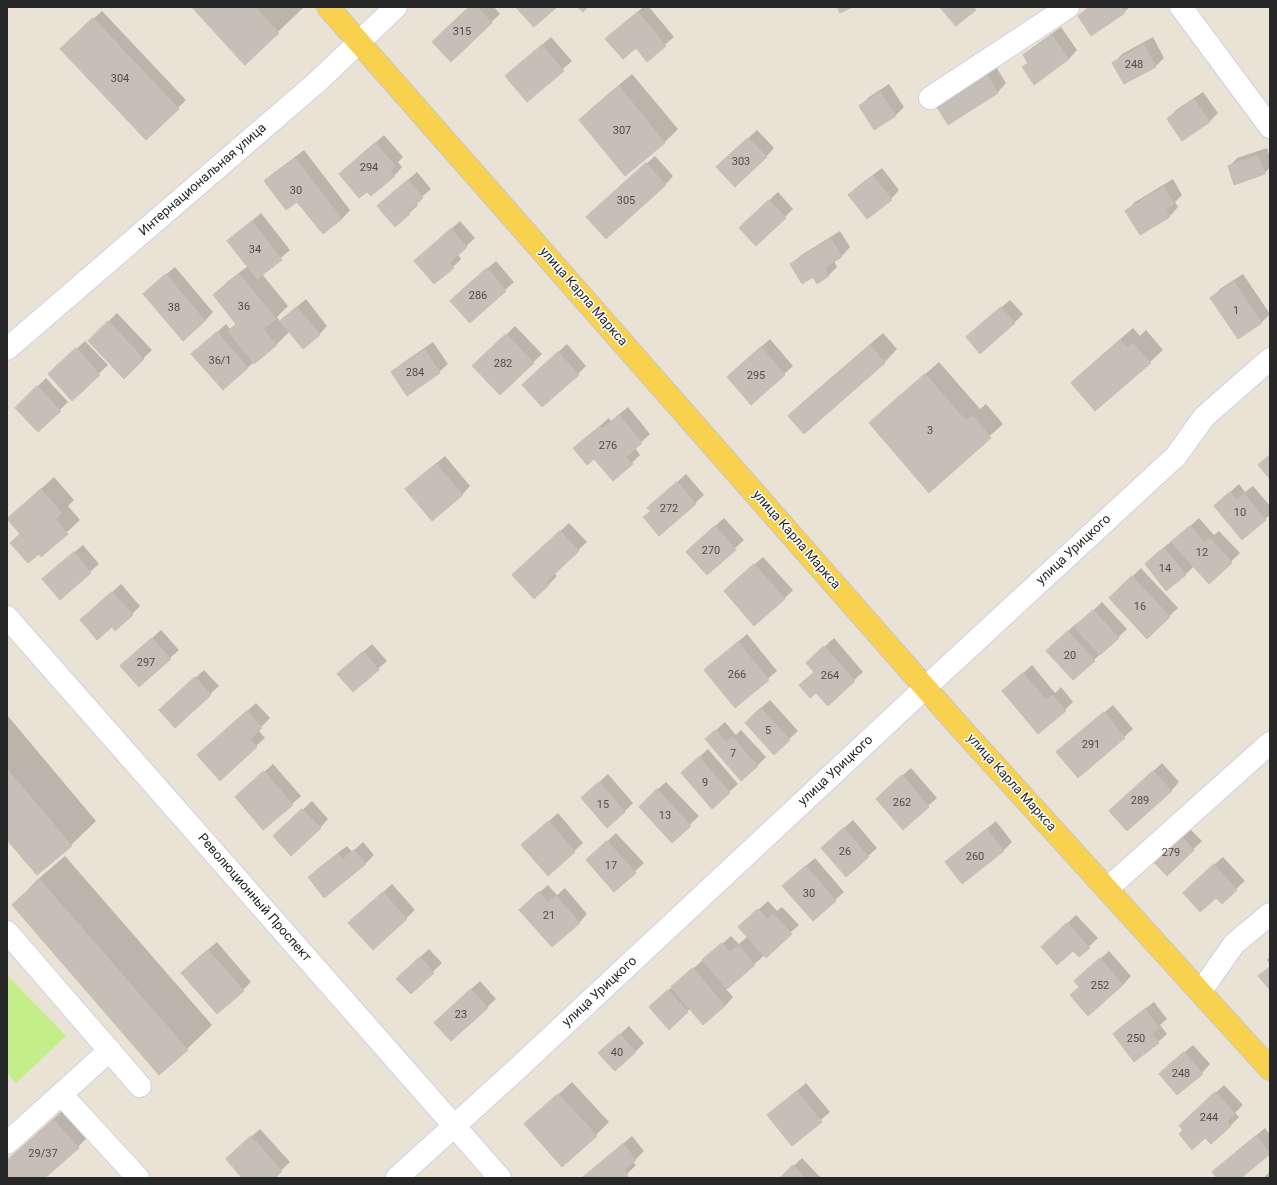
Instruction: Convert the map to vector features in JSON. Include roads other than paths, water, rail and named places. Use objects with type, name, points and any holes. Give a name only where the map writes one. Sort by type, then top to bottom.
[{"type":"main road","name":"улица Карла Маркса","points":[[328,7],[926,687],[1270,1069]]},
{"type":"street","name":"Интернациональная улица","points":[[7,349],[316,83],[396,7]]},
{"type":"street","points":[[930,98],[1068,7]]},
{"type":"street","points":[[1181,7],[1270,127]]},
{"type":"street","name":"улица Урицкого","points":[[397,1178],[455,1127],[926,687],[1176,456],[1204,417],[1270,359]]},
{"type":"street","name":"Революционный Проспект","points":[[7,617],[500,1178]]},
{"type":"street","points":[[1108,889],[1270,743]]},
{"type":"street","points":[[1201,991],[1234,944],[1270,914]]},
{"type":"street","points":[[7,932],[140,1086]]},
{"type":"street","points":[[7,1143],[110,1050]]},
{"type":"street","points":[[61,1094],[138,1178]]}]
